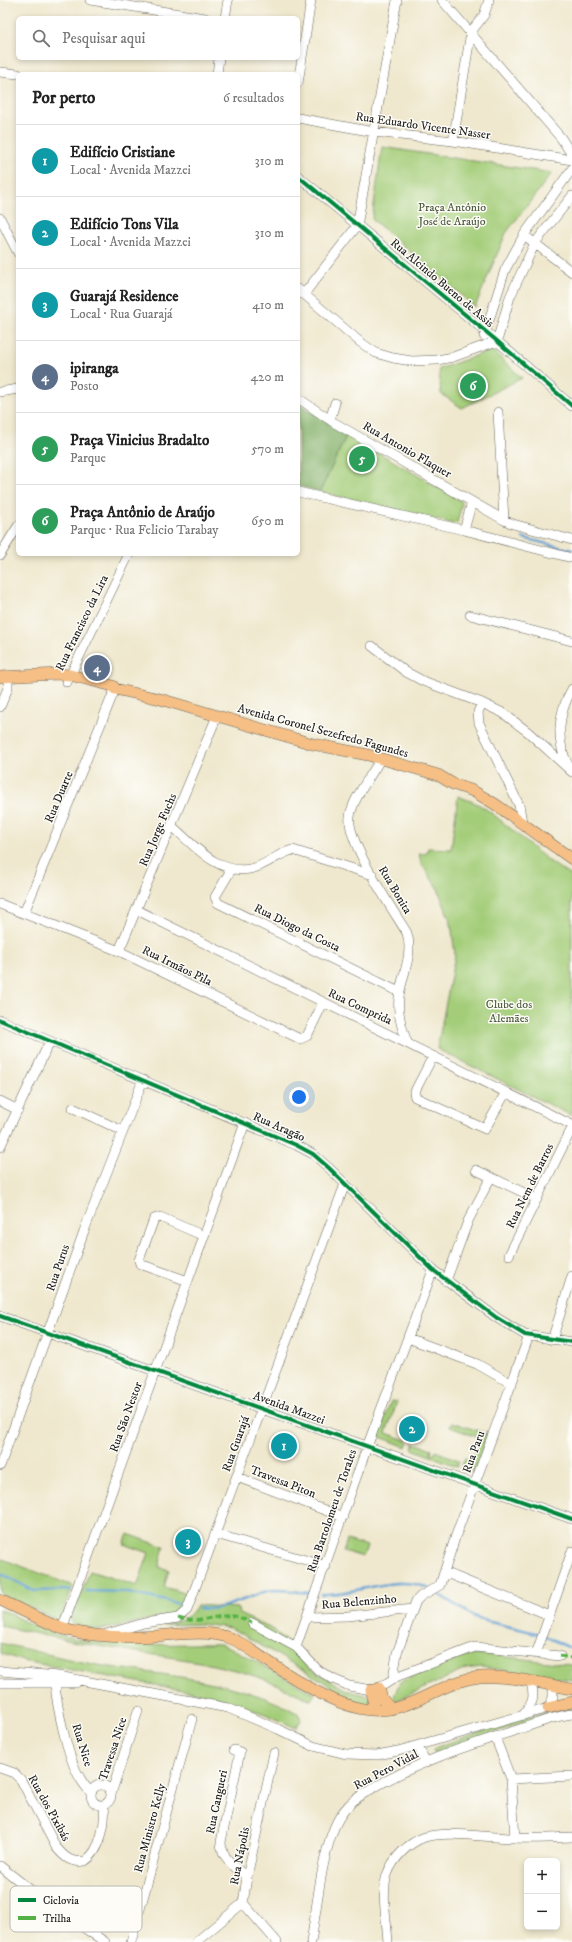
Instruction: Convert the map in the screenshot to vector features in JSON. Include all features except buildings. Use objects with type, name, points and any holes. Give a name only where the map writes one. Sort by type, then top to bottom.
[{"type":"main road","name":"Avenida Coronel Sezefredo Fagundes","points":[[4,681],[48,681],[68,678],[112,691],[115,689],[137,693],[313,744],[438,775],[453,784],[473,791],[522,822]]},
{"type":"main road","points":[[522,822],[572,860]]},
{"type":"main road","points":[[0,1600],[62,1628],[101,1635],[136,1637],[196,1634],[229,1638],[287,1674],[331,1698],[354,1708],[371,1710],[391,1709],[405,1705],[459,1682],[473,1678],[487,1677],[572,1689]]},
{"type":"main road","points":[[371,1710],[375,1689]]},
{"type":"main road","points":[[375,1689],[391,1709]]},
{"type":"main road","points":[[548,1708],[572,1702]]},
{"type":"street","points":[[90,0],[192,16]]},
{"type":"street","points":[[225,16],[228,0]]},
{"type":"street","points":[[300,72],[311,0]]},
{"type":"street","points":[[397,0],[357,226],[300,292],[360,342],[376,353],[412,361],[437,360],[453,357],[497,341],[510,297],[536,243],[572,196]]},
{"type":"street","points":[[442,0],[562,139],[572,155]]},
{"type":"street","points":[[453,141],[471,32],[484,14],[489,0]]},
{"type":"street","points":[[217,72],[220,60]]},
{"type":"street","points":[[0,63],[9,73]]},
{"type":"street","name":"Rua Eduardo Vicente Nasser","points":[[300,118],[374,132],[453,141],[572,160]]},
{"type":"street","points":[[562,139],[572,146]]},
{"type":"street","points":[[546,156],[557,153],[561,147],[562,139]]},
{"type":"street","name":"Rua Eduardo Vicente Nasser","points":[[546,156],[552,161],[572,166]]},
{"type":"street","points":[[483,346],[484,332],[505,270],[524,234],[572,170]]},
{"type":"street","name":"Rua Alcindo Bueno de Assis","points":[[300,178],[484,332],[497,341],[572,406]]},
{"type":"street","points":[[0,218],[16,249]]},
{"type":"street","points":[[524,234],[572,272]]},
{"type":"street","points":[[0,392],[16,389]]},
{"type":"street","name":"Rua Antonio Flaquer","points":[[300,399],[330,420],[504,520],[513,524],[572,540]]},
{"type":"street","points":[[330,420],[335,402]]},
{"type":"street","points":[[498,412],[504,520]]},
{"type":"street","points":[[300,492],[464,530],[572,558]]},
{"type":"street","points":[[464,530],[472,502]]},
{"type":"street","points":[[0,555],[16,529]]},
{"type":"street","name":"Rua Francisco da Lira","points":[[68,678],[128,556]]},
{"type":"street","points":[[470,615],[572,641]]},
{"type":"street","points":[[372,646],[406,672],[423,681],[482,703],[513,720],[571,771]]},
{"type":"street","points":[[0,707],[8,688],[4,681]]},
{"type":"street","name":"Rua Duarte","points":[[24,913],[115,689]]},
{"type":"street","points":[[571,771],[566,762],[560,738],[562,710],[572,689]]},
{"type":"street","points":[[482,703],[478,712],[479,723],[519,805],[522,822]]},
{"type":"street","name":"Rua Jorge Fuchs","points":[[120,952],[217,716]]},
{"type":"street","points":[[543,747],[560,738]]},
{"type":"street","name":"Rua Bonita","points":[[380,761],[355,801],[349,817],[351,833],[357,849],[407,933],[410,943],[408,959],[400,992],[400,1023],[407,1042]]},
{"type":"street","points":[[172,826],[197,850],[230,870],[252,868],[293,850],[373,875]]},
{"type":"street","name":"Rua Diogo da Costa","points":[[230,870],[215,897],[218,903],[400,992]]},
{"type":"street","name":"Rua Irmãos Pìla","points":[[0,904],[120,952],[300,1039],[307,1036],[323,1003]]},
{"type":"street","name":"Rua Comprida","points":[[137,910],[323,1003],[407,1042],[572,1125]]},
{"type":"street","name":"Rua Aragão","points":[[0,1020],[245,1123],[313,1154],[446,1281],[497,1318],[529,1336],[572,1342]]},
{"type":"street","points":[[0,1147],[50,1041]]},
{"type":"street","points":[[433,1056],[414,1093],[415,1097],[485,1129],[506,1092]]},
{"type":"street","name":"Rua Purus","points":[[0,1466],[28,1383],[84,1231],[143,1080]]},
{"type":"street","points":[[0,1101],[18,1110]]},
{"type":"street","points":[[73,1108],[123,1130]]},
{"type":"street","name":"Rua São Nestor","points":[[62,1628],[245,1123]]},
{"type":"street","name":"Rua Nem de Barros","points":[[509,1255],[572,1128]]},
{"type":"street","points":[[476,1170],[537,1199]]},
{"type":"street","points":[[446,1281],[468,1221],[491,1177]]},
{"type":"street","name":"Rua Guarajá","points":[[101,1635],[144,1624],[178,1618],[187,1610],[345,1184]]},
{"type":"street","points":[[188,1281],[140,1264],[139,1260],[154,1219],[156,1218],[160,1217],[204,1236]]},
{"type":"street","name":"Rua Bartolomeu de Torales","points":[[296,1647],[308,1617],[367,1447],[433,1270]]},
{"type":"street","points":[[552,1340],[572,1276]]},
{"type":"street","name":"Avenida Mazzei","points":[[0,1316],[572,1519]]},
{"type":"street","name":"Rua Paru","points":[[393,1679],[398,1653],[413,1609],[419,1597],[440,1585],[529,1336]]},
{"type":"street","points":[[408,1338],[477,1364],[512,1384]]},
{"type":"street","name":"Travessa Piton","points":[[237,1477],[343,1517]]},
{"type":"street","points":[[216,1534],[326,1566]]},
{"type":"street","points":[[536,1654],[572,1551]]},
{"type":"street","points":[[444,1572],[549,1615]]},
{"type":"street","name":"Rua Belenzinho","points":[[308,1617],[341,1616],[413,1609]]},
{"type":"street","points":[[252,1623],[296,1647],[318,1670],[333,1679],[349,1686],[375,1689],[393,1679],[475,1646],[560,1656]]},
{"type":"street","points":[[0,1671],[58,1676],[228,1708],[278,1729],[313,1746],[346,1754],[377,1755],[418,1746],[548,1708],[553,1698],[553,1686]]},
{"type":"street","points":[[0,1683],[55,1684],[91,1682]]},
{"type":"street","points":[[524,1714],[533,1701],[534,1692],[531,1682]]},
{"type":"street","points":[[38,1684],[56,1700]]},
{"type":"street","name":"Rua Nice","points":[[55,1684],[56,1700],[72,1762],[80,1779],[92,1793]]},
{"type":"street","name":"Travessa Nice","points":[[111,1794],[138,1711]]},
{"type":"street","name":"Rua Pero Vidal","points":[[311,1942],[326,1856],[333,1832],[348,1806],[359,1797],[426,1762],[495,1737],[572,1714]]},
{"type":"street","name":"Rua Ministro Kelly","points":[[142,1902],[192,1719]]},
{"type":"street","points":[[495,1737],[511,1779],[515,1838]]},
{"type":"street","points":[[418,1746],[426,1762]]},
{"type":"street","name":"Rua Cangueri","points":[[234,1750],[240,1752],[221,1842],[221,1850],[226,1858],[247,1877]]},
{"type":"street","name":"Rua Nápolis","points":[[196,1942],[243,1903],[247,1877],[274,1753]]},
{"type":"street","name":"Rua dos Pixibás","points":[[0,1768],[14,1773],[21,1780],[56,1847],[71,1861],[85,1861],[90,1858],[104,1823],[104,1805]]},
{"type":"street","points":[[511,1779],[572,1776]]},
{"type":"street","points":[[103,1785],[109,1788],[111,1794],[110,1801],[104,1805],[95,1803],[92,1793],[97,1786],[103,1785]]},
{"type":"street","points":[[388,1942],[384,1889],[387,1875],[402,1851],[413,1843],[426,1837],[440,1835],[515,1838],[572,1837]]},
{"type":"street","points":[[0,1866],[25,1886]]},
{"type":"street","points":[[243,1903],[276,1942]]},
{"type":"street","points":[[90,1932],[105,1942]]},
{"type":"street","name":"Rua Ministro Kelly","points":[[131,1942],[134,1932]]},
{"type":"green space","name":"Praça Antônio José de Araújo","points":[[382,147],[552,173],[506,233],[475,307],[372,219]]},
{"type":"green space","points":[[492,350],[522,378],[462,408],[441,394],[439,369]]},
{"type":"green space","points":[[300,404],[347,434],[320,492],[300,487]]},
{"type":"green space","points":[[347,434],[461,501],[462,503],[457,523],[454,524],[320,492]]},
{"type":"green space","name":"Clube dos Alemães","points":[[458,796],[476,803],[486,809],[549,861],[572,876],[572,1116],[437,1049],[455,955],[451,923],[438,889],[421,863],[419,853],[426,854],[428,848],[451,849]]},
{"type":"green space","points":[[391,1401],[397,1402],[386,1433],[408,1441],[406,1447],[378,1436]]},
{"type":"green space","points":[[452,1422],[487,1434],[474,1472],[461,1467],[465,1458],[472,1461],[480,1438],[450,1427]]},
{"type":"green space","points":[[414,1443],[432,1449],[431,1453],[434,1454],[435,1451],[459,1460],[457,1466],[412,1449]]},
{"type":"green space","points":[[128,1534],[164,1547],[159,1567],[169,1570],[164,1587],[188,1594],[181,1613],[100,1630],[73,1625],[71,1618],[90,1571],[137,1586],[149,1553],[124,1544]]},
{"type":"green space","points":[[347,1540],[367,1546],[363,1557],[343,1551]]},
{"type":"green space","points":[[0,1558],[73,1586],[61,1618],[57,1620],[0,1594]]},
{"type":"green space","points":[[197,1605],[238,1608],[239,1614],[274,1630],[295,1650],[300,1659],[309,1668],[349,1691],[369,1696],[371,1698],[368,1705],[353,1701],[343,1693],[231,1628],[201,1624],[150,1625],[183,1619],[193,1611]]},
{"type":"green space","points":[[0,1609],[50,1632],[87,1641],[143,1645],[220,1644],[231,1648],[315,1694],[311,1700],[267,1680],[239,1671],[200,1662],[86,1644],[0,1626]]},
{"type":"green space","points":[[0,1643],[92,1664],[198,1680],[224,1686],[275,1702],[299,1714],[301,1720],[296,1728],[268,1715],[209,1695],[23,1661],[0,1653]]},
{"type":"green space","points":[[468,1655],[492,1655],[572,1665],[572,1680],[481,1667],[466,1669],[391,1703],[400,1682],[442,1663]]},
{"type":"green space","points":[[572,1707],[572,1711],[539,1716],[439,1753],[434,1752],[433,1750],[437,1747],[517,1719]]},
{"type":"waterway","points":[[523,538],[572,550]]},
{"type":"waterway","points":[[0,1573],[34,1591],[71,1590]]},
{"type":"waterway","points":[[321,1594],[334,1594],[376,1586],[404,1583],[417,1584],[429,1589]]},
{"type":"waterway","points":[[199,1608],[207,1609],[233,1604],[272,1590],[310,1593]]},
{"type":"waterway","points":[[86,1591],[124,1592],[185,1605]]},
{"type":"waterway","points":[[433,1591],[473,1616],[486,1621],[540,1634]]},
{"type":"waterway","points":[[545,1636],[572,1649]]},
{"type":"marked path","points":[[178,1618],[186,1620],[200,1620],[219,1616],[234,1616],[252,1623]]},
{"type":"marked path","points":[[560,1656],[572,1658]]},
{"type":"cycle path","points":[[300,178],[497,341],[572,406]]},
{"type":"cycle path","points":[[0,1020],[296,1145],[313,1154],[433,1270],[497,1318],[525,1335],[572,1342]]},
{"type":"cycle path","points":[[0,1316],[572,1519]]},
{"type":"place","name":"Praça Antônio de Araújo","points":[[473,386]]},
{"type":"place","name":"Praça Vinicius Bradalto","points":[[362,459]]},
{"type":"place","name":"ipiranga","points":[[97,668]]},
{"type":"place","name":"Edifício Tons Vila","points":[[412,1429]]},
{"type":"place","name":"Edifício Cristiane","points":[[284,1446]]},
{"type":"place","name":"Guarajá Residence","points":[[188,1542]]}]
